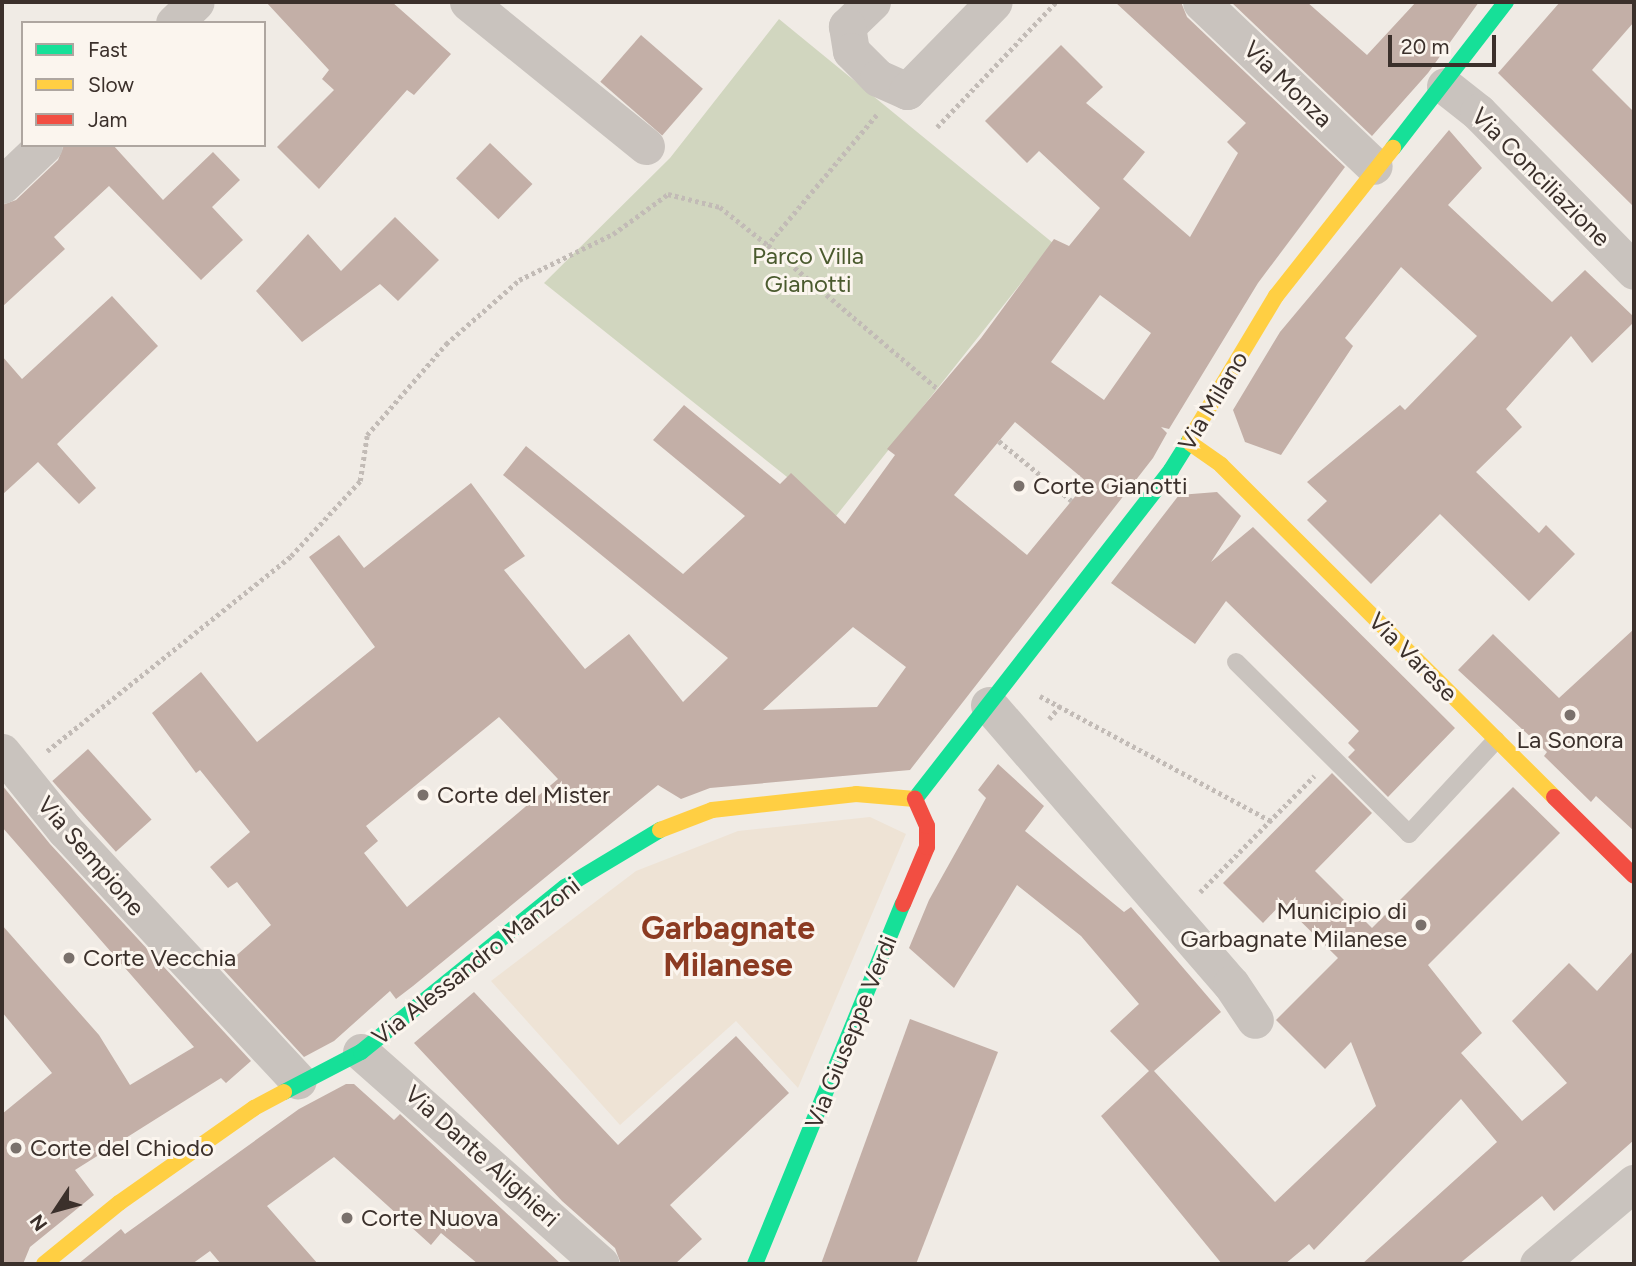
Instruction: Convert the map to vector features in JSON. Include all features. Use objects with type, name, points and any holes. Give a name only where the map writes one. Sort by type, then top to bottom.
[{"type":"street","points":[[176,21],[197,2]]},
{"type":"street","points":[[468,2],[646,146]]},
{"type":"street","points":[[872,2],[847,26],[851,51],[878,78],[907,91],[994,2]]},
{"type":"street","name":"Via Monza","points":[[1201,2],[1374,166]]},
{"type":"street","name":"Via Milano","points":[[915,799],[1190,443],[1276,296],[1374,166],[1445,86],[1506,2]]},
{"type":"street","name":"Via Conciliazione","points":[[1445,86],[1478,111],[1634,271]]},
{"type":"street","points":[[2,185],[42,147]]},
{"type":"street","name":"Via Varese","points":[[1190,443],[1221,465],[1634,876]]},
{"type":"street","points":[[999,692],[1174,917],[1231,984],[1255,1020]]},
{"type":"street","name":"Via Sempione","points":[[10,762],[65,830],[273,1060],[298,1081]]},
{"type":"street","name":"Via Alessandro Manzoni","points":[[44,1264],[119,1203],[298,1081],[361,1052],[426,1003],[565,887],[654,832],[712,810],[856,794],[915,799]]},
{"type":"street","name":"Via Giuseppe Verdi","points":[[755,1264],[928,847],[928,826],[915,799]]},
{"type":"street","name":"Via Dante Alighieri","points":[[361,1052],[601,1264]]},
{"type":"street","points":[[1538,1264],[1634,1183]]},
{"type":"lane","points":[[1236,662],[1409,834],[1496,740]]},
{"type":"path","points":[[937,127],[1056,2]]},
{"type":"path","points":[[768,245],[861,130],[907,91]]},
{"type":"path","points":[[10,762],[291,556],[360,481],[367,435],[446,344],[519,280],[613,234],[668,194],[720,207],[938,389]]},
{"type":"path","points":[[999,441],[1072,501]]},
{"type":"path","points":[[999,692],[1271,821]]},
{"type":"path","points":[[1174,917],[1332,758]]},
{"type":"green space","name":"Parco Villa Gianotti","points":[[779,19],[1053,243],[836,516],[544,283],[670,158]]},
{"type":"shaded area","points":[[870,817],[906,834],[798,1088],[736,1021],[620,1125],[491,981],[636,871],[738,831]]},
{"type":"building","points":[[266,2],[392,2],[451,54],[414,95],[407,90],[319,189],[277,147],[334,90],[322,79],[329,70]]},
{"type":"building","points":[[1115,2],[1181,2],[1187,17],[1345,167],[1258,283],[1169,429],[1161,427],[1167,433],[1153,458],[910,770],[710,788],[681,799],[658,785],[413,986],[396,999],[390,991],[334,1041],[304,1057],[222,968],[271,925],[237,882],[228,888],[210,867],[250,832],[200,770],[196,773],[152,713],[201,672],[257,742],[375,647],[309,557],[339,535],[364,568],[471,483],[525,556],[504,570],[585,669],[629,634],[683,702],[728,658],[503,475],[526,446],[683,574],[745,516],[653,440],[684,405],[780,484],[791,473],[845,524],[895,455],[887,449],[981,338],[1054,239],[1069,246],[1100,208],[1039,151],[1027,163],[985,121],[1061,45],[1103,87],[1086,103],[1145,152],[1123,179],[1190,237],[1238,153],[1227,142],[1246,123]],"holes":[[[1100,295],[1151,333],[1104,400],[1051,362]],[[1015,422],[1087,482],[1027,555],[954,495]],[[853,627],[906,667],[877,707],[763,710]],[[499,717],[558,779],[407,907],[364,853],[378,841],[366,826]]]},
{"type":"building","points":[[1231,2],[1307,2],[1367,55],[1416,2],[1479,2],[1428,73],[1372,136]]},
{"type":"building","points":[[1560,2],[1634,2],[1634,22],[1592,70],[1634,112],[1634,207],[1498,73]]},
{"type":"building","points":[[641,35],[703,89],[662,136],[600,82]]},
{"type":"building","points":[[1449,130],[1482,168],[1448,205],[1552,302],[1585,270],[1634,317],[1634,322],[1592,363],[1571,336],[1506,409],[1522,427],[1476,472],[1539,533],[1546,525],[1575,554],[1529,601],[1440,514],[1371,584],[1307,520],[1327,501],[1307,482],[1400,405],[1405,410],[1477,336],[1401,267],[1345,338],[1353,346],[1281,455],[1245,442],[1233,410],[1280,332]]},
{"type":"building","points":[[490,143],[532,184],[498,219],[456,178]]},
{"type":"building","points":[[63,147],[115,147],[163,200],[213,152],[240,180],[212,207],[243,240],[201,280],[109,186],[54,237],[65,249],[2,307],[2,205],[16,200],[58,160]]},
{"type":"building","points":[[395,217],[439,260],[398,301],[380,284],[302,342],[256,291],[308,234],[341,271]]},
{"type":"building","points":[[112,296],[158,346],[57,444],[96,488],[79,504],[38,462],[2,495],[2,356],[22,379]]},
{"type":"building","points":[[1217,492],[1241,516],[1211,562],[1253,527],[1455,728],[1388,797],[1348,757],[1355,750],[1348,743],[1359,731],[1226,601],[1195,644],[1111,583],[1179,495]]},
{"type":"building","name":"La Sonora","points":[[1634,629],[1634,831],[1596,796],[1591,802],[1544,756],[1547,752],[1458,670],[1493,634],[1559,698]]},
{"type":"building","points":[[88,749],[152,820],[116,852],[52,781]]},
{"type":"building","points":[[998,764],[1044,806],[1025,831],[1124,912],[1131,907],[1221,1012],[1154,1071],[1275,1202],[1376,1106],[1351,1042],[1325,1069],[1276,1020],[1338,958],[1282,903],[1263,923],[1223,883],[1332,773],[1372,813],[1315,871],[1372,928],[1513,787],[1560,833],[1428,965],[1482,1033],[1461,1053],[1522,1121],[1567,1083],[1512,1021],[1569,963],[1597,991],[1634,950],[1634,1140],[1554,1211],[1542,1196],[1459,1264],[1362,1264],[1497,1142],[1461,1099],[1314,1250],[1309,1244],[1285,1264],[1222,1264],[1101,1116],[1149,1071],[1110,1031],[1139,1004],[1081,936],[1017,885],[954,988],[909,948],[929,900],[986,798],[978,790]]},
{"type":"building","points":[[2,785],[50,844],[251,1061],[226,1083],[221,1078],[75,1170],[94,1195],[30,1247],[23,1264],[2,1264],[2,1114],[52,1073],[2,1012],[2,925],[99,1035],[130,1085],[194,1047],[2,827]]},
{"type":"building","points":[[474,992],[618,1145],[736,1036],[789,1093],[670,1205],[702,1239],[675,1264],[621,1264],[615,1248],[562,1201],[414,1043]]},
{"type":"building","points":[[910,1019],[998,1052],[916,1264],[821,1264]]},
{"type":"building","points":[[346,1084],[354,1084],[394,1120],[400,1114],[561,1264],[478,1264],[441,1233],[431,1245],[334,1157],[267,1206],[318,1264],[221,1264],[210,1251],[192,1264],[78,1264],[121,1229],[125,1234],[299,1109]]},
{"type":"traffic: fast","points":[[1393,148],[1506,2]]},
{"type":"traffic: fast","points":[[915,799],[1171,470],[1190,439]]},
{"type":"traffic: fast","points":[[284,1092],[361,1052],[565,887],[660,830]]},
{"type":"traffic: fast","points":[[755,1264],[903,904]]},
{"type":"traffic: slow","points":[[1190,439],[1276,296],[1393,148]]},
{"type":"traffic: slow","points":[[1190,443],[1221,465],[1554,797]]},
{"type":"traffic: slow","points":[[660,830],[712,810],[856,794],[915,799]]},
{"type":"traffic: slow","points":[[44,1264],[119,1203],[254,1108],[284,1092]]},
{"type":"traffic: jam","points":[[1554,797],[1634,876]]},
{"type":"traffic: jam","points":[[903,904],[927,847],[927,826],[915,799]]},
{"type":"place","name":"Corte Gianotti","points":[[1019,486]]},
{"type":"place","name":"La Sonora","points":[[1570,715]]},
{"type":"place","name":"Corte del Mister","points":[[423,795]]},
{"type":"place","name":"Municipio di Garbagnate Milanese","points":[[1421,925]]},
{"type":"place","name":"Corte Vecchia","points":[[69,958]]},
{"type":"place","name":"Corte del Chiodo","points":[[16,1148]]},
{"type":"place","name":"Corte Nuova","points":[[347,1218]]},
{"type":"district","name":"Garbagnate Milanese","points":[[728,948]]}]
